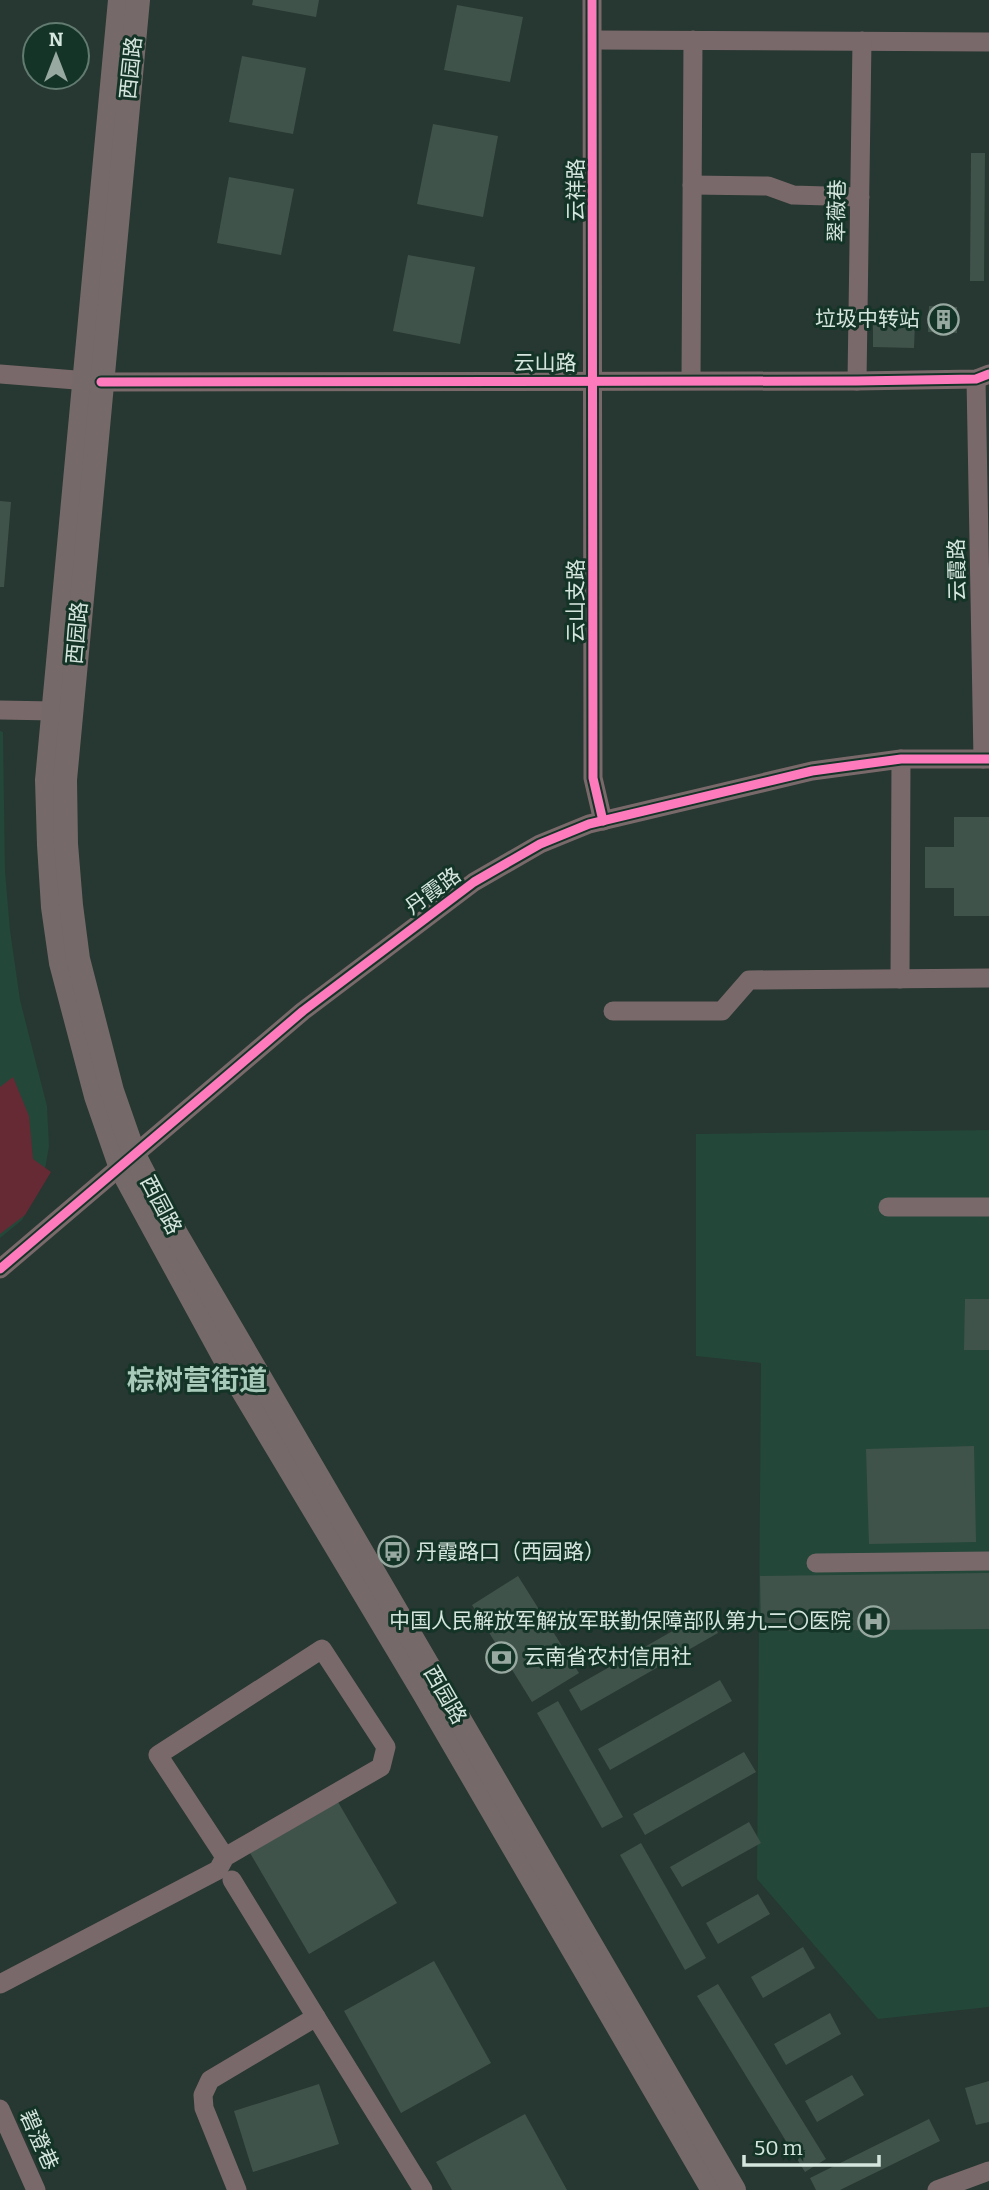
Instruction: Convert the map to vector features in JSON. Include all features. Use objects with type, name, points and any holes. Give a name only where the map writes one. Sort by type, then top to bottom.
[{"type":"main road","name":"西园路","points":[[120,0],[65,780],[66,844],[78,960],[113,1091],[128,1162],[165,1215],[734,2190]]},
{"type":"main road","name":"西园路","points":[[138,0],[47,780],[48,845],[61,963],[96,1096],[236,1379],[431,1704],[713,2190]]},
{"type":"street","name":"云祥路","points":[[592,0],[594,380]]},
{"type":"street","points":[[593,40],[989,42]]},
{"type":"street","points":[[691,380],[692,40]]},
{"type":"street","name":"翠薇巷","points":[[857,381],[862,41]]},
{"type":"street","points":[[692,185],[768,186],[793,195],[860,197]]},
{"type":"street","name":"云山路","points":[[0,374],[92,381],[857,381],[982,377]]},
{"type":"street","name":"云霞路","points":[[982,377],[986,759]]},
{"type":"street","name":"云山支路","points":[[594,380],[593,778],[603,821]]},
{"type":"street","points":[[0,710],[53,711]]},
{"type":"street","points":[[900,979],[901,759]]},
{"type":"street","name":"丹霞路","points":[[0,1269],[303,1011],[474,882],[540,844],[589,824],[812,771],[901,759],[986,759]]},
{"type":"street","points":[[613,1011],[723,1011],[749,980],[989,978]]},
{"type":"street","points":[[888,1207],[989,1207]]},
{"type":"street","points":[[816,1563],[989,1561]]},
{"type":"street","points":[[0,1983],[218,1870],[225,1857],[381,1767],[386,1747],[322,1649],[158,1755],[225,1857]]},
{"type":"street","points":[[232,1880],[424,2190]]},
{"type":"street","points":[[237,2190],[204,2108],[203,2095],[210,2080],[316,2017]]},
{"type":"street","name":"碧澄巷","points":[[0,2109],[36,2190]]},
{"type":"street","points":[[937,2190],[989,2171]]},
{"type":"shaded area","points":[[0,731],[3,732],[5,871],[10,930],[20,1000],[47,1106],[49,1146],[43,1181],[22,1220],[0,1238]]},
{"type":"shaded area","points":[[13,1077],[29,1116],[33,1159],[51,1172],[25,1215],[0,1234],[0,1087]]},
{"type":"shaded area","name":"中国人民解放军解放军联勤保障部队第九二〇医院","points":[[989,1130],[989,2007],[878,2019],[757,1879],[761,1363],[696,1356],[696,1134]]},
{"type":"building","points":[[253,0],[319,0],[316,17],[252,5]]},
{"type":"building","points":[[457,5],[523,17],[510,82],[444,70]]},
{"type":"building","points":[[242,56],[306,68],[293,134],[229,122]]},
{"type":"building","points":[[433,124],[498,136],[483,217],[417,204]]},
{"type":"building","points":[[971,153],[985,153],[984,281],[970,281]]},
{"type":"building","points":[[229,177],[294,189],[281,255],[217,243]]},
{"type":"building","points":[[408,255],[475,267],[460,344],[393,331]]},
{"type":"building","name":"垃圾中转站","points":[[929,306],[957,307],[957,333],[928,332]]},
{"type":"building","points":[[873,322],[915,322],[914,348],[873,347]]},
{"type":"building","points":[[0,501],[11,502],[4,587],[0,587]]},
{"type":"building","points":[[954,817],[989,817],[989,916],[954,916],[954,888],[925,888],[925,847],[954,847]]},
{"type":"building","points":[[965,1299],[989,1299],[989,1350],[964,1350]]},
{"type":"building","points":[[974,1446],[976,1542],[869,1544],[866,1449]]},
{"type":"building","points":[[989,1573],[989,1629],[761,1631],[760,1576]]},
{"type":"building","points":[[518,1576],[579,1673],[532,1702],[472,1605]]},
{"type":"building","points":[[706,1612],[718,1633],[581,1711],[569,1690]]},
{"type":"building","points":[[720,1680],[732,1701],[610,1770],[598,1749]]},
{"type":"building","points":[[558,1701],[623,1817],[602,1828],[537,1713]]},
{"type":"building","points":[[744,1752],[756,1772],[645,1835],[633,1814]]},
{"type":"building","points":[[338,1802],[397,1903],[309,1954],[250,1853]]},
{"type":"building","points":[[749,1822],[761,1843],[682,1887],[670,1867]]},
{"type":"building","points":[[641,1843],[706,1958],[685,1970],[620,1855]]},
{"type":"building","points":[[758,1894],[770,1914],[718,1944],[706,1923]]},
{"type":"building","points":[[803,1947],[815,1968],[763,1998],[751,1977]]},
{"type":"building","points":[[434,1961],[491,2063],[401,2113],[344,2011]]},
{"type":"building","points":[[718,1984],[826,2159],[805,2172],[697,1996]]},
{"type":"building","points":[[830,2013],[841,2034],[786,2065],[774,2044]]},
{"type":"building","points":[[852,2075],[864,2095],[817,2122],[805,2101]]},
{"type":"building","points":[[989,2081],[989,2122],[976,2125],[965,2088]]},
{"type":"building","points":[[319,2084],[339,2144],[253,2172],[234,2111]]},
{"type":"building","points":[[525,2114],[567,2190],[452,2190],[436,2162]]},
{"type":"building","points":[[929,2119],[940,2141],[840,2190],[816,2190],[810,2178]]},
{"type":"cycle path","points":[[592,0],[593,778],[603,821]]},
{"type":"cycle path","points":[[101,382],[857,381],[976,379],[989,374]]},
{"type":"cycle path","points":[[0,1269],[303,1011],[474,882],[540,844],[589,824],[812,771],[901,759],[989,759]]},
{"type":"place","name":"垃圾中转站","points":[[943,319]]},
{"type":"place","name":"丹霞路口（西园路）","points":[[393,1552]]},
{"type":"place","name":"中国人民解放军解放军联勤保障部队第九二〇医院","points":[[874,1621]]},
{"type":"place","name":"云南省农村信用社","points":[[501,1657]]},
{"type":"district","name":"棕树营街道","points":[[197,1380]]}]
